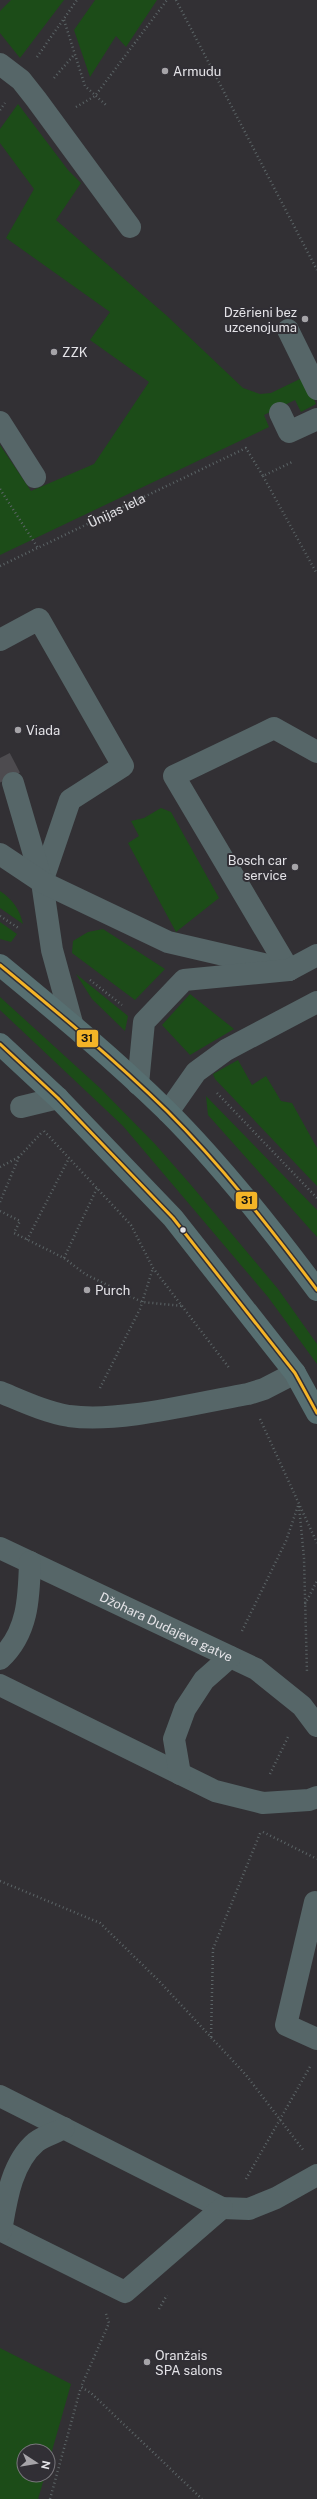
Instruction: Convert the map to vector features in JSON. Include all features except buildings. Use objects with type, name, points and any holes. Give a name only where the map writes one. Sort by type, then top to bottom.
[{"type":"main road","points":[[0,965],[72,1023],[168,1112],[269,1225],[317,1290]]},
{"type":"main road","points":[[0,1044],[58,1098],[173,1218],[295,1373],[317,1413]]},
{"type":"street","points":[[0,64],[21,80],[53,121],[130,227]]},
{"type":"street","points":[[288,330],[317,389]]},
{"type":"street","points":[[285,423],[317,419]]},
{"type":"street","points":[[0,422],[35,477]]},
{"type":"street","points":[[0,640],[39,619],[123,766],[70,800],[42,882]]},
{"type":"street","points":[[289,970],[174,776],[274,728],[317,752]]},
{"type":"street","points":[[13,783],[42,882],[52,950],[72,1023]]},
{"type":"street","points":[[0,854],[42,882],[168,942],[289,970]]},
{"type":"street","points":[[138,1084],[144,1022],[184,980],[289,970],[317,955]]},
{"type":"street","points":[[168,1112],[196,1072],[226,1050],[317,1002]]},
{"type":"street","points":[[21,1106],[58,1098]]},
{"type":"street","points":[[0,1392],[35,1407],[85,1417],[111,1417],[248,1394],[264,1389],[295,1373]]},
{"type":"street","name":"Džohara Dudajeva gatve","points":[[0,1548],[256,1669],[302,1706],[317,1726]]},
{"type":"street","points":[[0,1659],[7,1652],[21,1630],[29,1606],[30,1562]]},
{"type":"street","points":[[180,1774],[174,1739],[185,1709],[204,1680],[230,1657]]},
{"type":"street","points":[[0,1685],[215,1791],[263,1803],[309,1800],[317,1797]]},
{"type":"street","points":[[315,1902],[286,2026],[315,2050]]},
{"type":"street","points":[[0,2096],[222,2208],[249,2209],[276,2198],[313,2166]]},
{"type":"street","points":[[64,2128],[36,2142],[16,2169],[7,2196],[0,2231],[125,2292],[222,2208]]},
{"type":"path","points":[[0,110],[78,0]]},
{"type":"path","points":[[53,121],[95,96],[167,0]]},
{"type":"path","points":[[176,0],[317,270]]},
{"type":"path","points":[[64,20],[85,86],[106,105]]},
{"type":"path","name":"Ūnijas iela","points":[[0,566],[246,448],[263,476]]},
{"type":"path","points":[[292,462],[263,476],[317,574]]},
{"type":"path","points":[[0,489],[38,548]]},
{"type":"path","points":[[21,1106],[131,1225],[153,1268],[184,1306],[248,1394],[317,1543]]},
{"type":"path","points":[[0,1202],[19,1158],[43,1131]]},
{"type":"path","points":[[0,1167],[19,1158]]},
{"type":"path","points":[[27,1240],[69,1158]]},
{"type":"path","points":[[64,1258],[97,1188]]},
{"type":"path","points":[[0,1211],[20,1221],[14,1233],[64,1258],[85,1274],[142,1302],[184,1306]]},
{"type":"path","points":[[85,1417],[142,1302],[153,1268]]},
{"type":"path","points":[[230,1657],[286,1541],[298,1504]]},
{"type":"path","points":[[305,1605],[317,1582]]},
{"type":"path","points":[[0,1880],[100,1923],[159,1981],[226,2053],[281,2120],[313,2166]]},
{"type":"path","points":[[245,2180],[281,2120],[315,2050]]},
{"type":"path","points":[[159,2309],[170,2290]]},
{"type":"path","points":[[50,2499],[81,2387],[109,2323],[105,2311]]},
{"type":"path","points":[[81,2387],[91,2393],[202,2499]]},
{"type":"green space","points":[[11,0],[64,0],[20,58],[0,33],[0,11]]},
{"type":"green space","points":[[95,0],[157,0],[126,47],[116,36],[90,77],[74,30]]},
{"type":"green space","points":[[18,104],[68,170],[81,183],[56,220],[166,315],[243,388],[260,394],[271,393],[304,377],[316,404],[301,412],[295,400],[264,415],[269,427],[0,555],[0,445],[31,491],[94,464],[149,382],[90,340],[110,312],[6,238],[34,189],[0,143],[0,129]]},
{"type":"green space","points":[[161,808],[171,812],[219,898],[176,932],[128,843],[139,836],[131,821],[144,818]]},
{"type":"green space","points":[[0,891],[15,905],[20,913],[23,924],[0,908]]},
{"type":"green space","points":[[0,922],[17,934],[11,942],[0,939]]},
{"type":"green space","points":[[103,929],[165,969],[135,1000],[72,953],[73,941],[88,932]]},
{"type":"green space","points":[[76,974],[128,1016],[125,1031],[92,999]]},
{"type":"green space","points":[[190,994],[234,1029],[190,1055],[162,1025]]},
{"type":"green space","points":[[0,997],[100,1088],[155,1144],[191,1185],[278,1289],[317,1344],[317,1364],[268,1297],[123,1126],[0,1010]]},
{"type":"green space","points":[[238,1060],[252,1085],[266,1076],[281,1101],[292,1103],[317,1148],[317,1186],[215,1079],[213,1074]]},
{"type":"green space","points":[[206,1096],[317,1210],[317,1237],[208,1115]]},
{"type":"green space","points":[[0,2348],[71,2384],[54,2443],[16,2443],[16,2483],[43,2483],[38,2499],[0,2499]]},
{"type":"tunnel","points":[[0,758],[13,783]]},
{"type":"transit line","name":"31","points":[[0,965],[106,1054],[167,1111],[226,1175],[317,1290]]},
{"type":"transit line","name":"31","points":[[0,1044],[58,1098],[173,1218],[295,1373],[317,1413]]},
{"type":"place","name":"Armudu","points":[[165,71]]},
{"type":"place","name":"Dzērieni bez uzcenojuma","points":[[305,319]]},
{"type":"place","name":"ZZK","points":[[54,352]]},
{"type":"place","name":"Viada","points":[[18,730]]},
{"type":"place","name":"Bosch car service","points":[[295,867]]},
{"type":"place","name":"Purch","points":[[87,1290]]},
{"type":"place","name":"Oranžais SPA salons","points":[[147,2362]]}]
